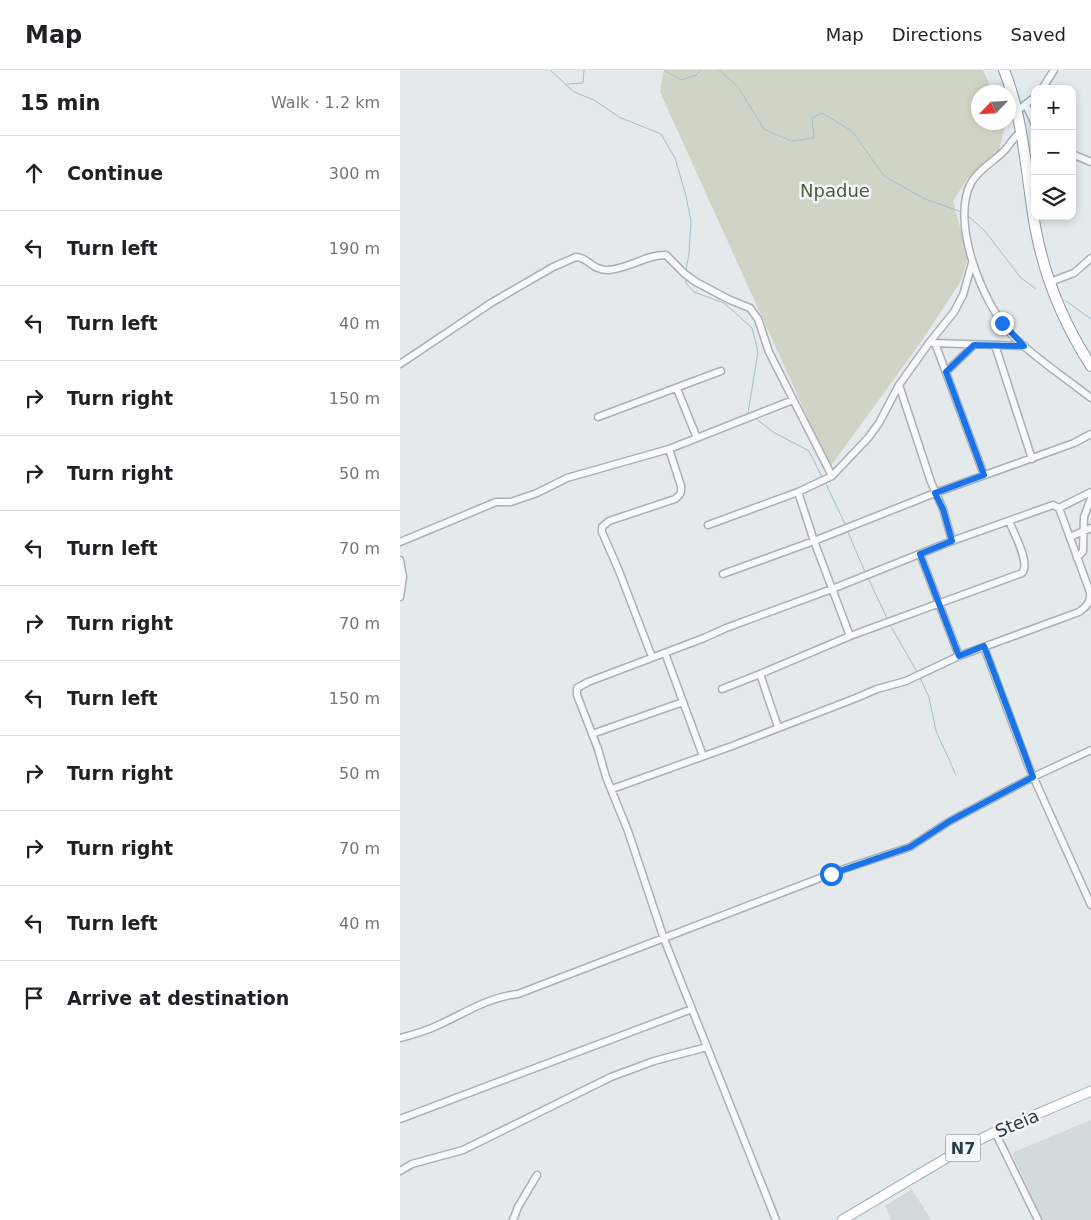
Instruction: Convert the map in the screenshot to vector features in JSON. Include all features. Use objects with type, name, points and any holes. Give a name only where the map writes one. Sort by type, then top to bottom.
[{"type":"highway","points":[[1004,70],[1021,108],[1022,132],[1035,226],[1050,282],[1077,343],[1091,366]]},
{"type":"main road","name":"Steia","points":[[842,1220],[959,1150],[995,1132],[1091,1091]]},
{"type":"street","points":[[1045,85],[1054,70]]},
{"type":"street","points":[[1031,100],[1021,108],[1031,119]]},
{"type":"street","points":[[1022,132],[1017,135],[1005,150],[975,176],[970,185],[966,198],[966,237],[972,263],[996,313],[1011,334],[1091,398]]},
{"type":"street","points":[[1076,156],[1091,162]]},
{"type":"street","points":[[400,364],[491,303],[553,267],[576,257],[580,257],[590,265],[600,269],[610,270],[666,255],[696,282],[750,308],[758,319],[769,352],[832,476]]},
{"type":"street","points":[[1050,282],[1074,273],[1090,262]]},
{"type":"street","points":[[708,525],[798,492],[832,476],[868,438],[879,423],[899,384],[960,304],[972,263]]},
{"type":"street","points":[[932,343],[1024,346]]},
{"type":"street","points":[[932,343],[946,372],[984,475]]},
{"type":"street","points":[[946,372],[974,345]]},
{"type":"street","points":[[996,346],[1032,459]]},
{"type":"street","points":[[598,417],[721,371]]},
{"type":"street","points":[[899,384],[935,493],[943,509],[952,541]]},
{"type":"street","points":[[677,389],[697,438]]},
{"type":"street","points":[[400,542],[496,502],[512,502],[537,493],[567,478],[669,449],[793,400]]},
{"type":"street","points":[[723,574],[814,541],[935,493],[1032,459],[1074,443],[1091,434]]},
{"type":"street","points":[[652,657],[602,532],[602,527],[609,521],[679,496],[682,491],[681,486],[669,449]]},
{"type":"street","points":[[798,492],[814,541],[850,636]]},
{"type":"street","points":[[1059,508],[1091,492]]},
{"type":"street","points":[[1078,558],[1083,551],[1088,529],[1085,512],[1091,498]]},
{"type":"street","points":[[612,789],[868,692],[906,681],[959,656],[1078,612],[1091,599],[1090,592],[1059,508],[1053,505],[952,541],[588,682],[577,688],[577,694],[664,939],[776,1220]]},
{"type":"street","points":[[722,689],[850,636],[1017,576],[1025,570],[1024,557],[1009,521]]},
{"type":"street","points":[[1070,537],[1088,529]]},
{"type":"street","points":[[920,554],[959,656]]},
{"type":"street","points":[[400,560],[403,577],[400,597]]},
{"type":"street","points":[[984,646],[1033,777],[1091,905]]},
{"type":"street","points":[[665,652],[703,756]]},
{"type":"street","points":[[760,674],[778,727]]},
{"type":"street","points":[[592,734],[683,702]]},
{"type":"street","points":[[400,1038],[434,1027],[462,1012],[496,998],[518,994],[836,872],[910,847],[950,821],[1033,777],[1091,750]]},
{"type":"street","points":[[400,1119],[692,1009]]},
{"type":"street","points":[[400,1171],[412,1164],[463,1150],[611,1077],[654,1061],[707,1047]]},
{"type":"street","points":[[995,1132],[1038,1220]]},
{"type":"street","points":[[512,1220],[537,1175]]},
{"type":"shaded area","points":[[1091,1120],[1091,1220],[1042,1220],[1012,1153]]},
{"type":"shaded area","points":[[912,1189],[931,1220],[891,1220],[885,1206]]},
{"type":"green space","name":"Npadue","points":[[664,70],[983,70],[990,85],[971,85],[971,130],[1004,130],[999,150],[968,178],[953,201],[968,257],[961,281],[921,342],[830,467],[660,92]]},
{"type":"waterway","points":[[550,70],[574,92],[594,100],[619,117],[661,134],[675,158],[691,221],[686,270]]},
{"type":"waterway","points":[[567,84],[583,83],[584,70]]},
{"type":"waterway","points":[[664,70],[681,80],[696,75],[701,70]]},
{"type":"waterway","points":[[719,70],[738,87],[764,129],[791,141],[814,138],[812,118],[822,113],[852,131],[884,176],[925,199],[962,212]]},
{"type":"waterway","points":[[967,215],[985,231],[1021,278],[1036,289]]},
{"type":"waterway","points":[[685,276],[686,283],[694,292],[724,303],[752,328],[758,352],[748,413],[751,415]]},
{"type":"waterway","points":[[1066,301],[1091,319]]},
{"type":"waterway","points":[[754,417],[773,432],[809,451],[822,477]]},
{"type":"waterway","points":[[825,482],[846,526]]},
{"type":"waterway","points":[[847,530],[865,572]]},
{"type":"waterway","points":[[868,578],[888,620]]},
{"type":"waterway","points":[[889,623],[917,672]]},
{"type":"waterway","points":[[920,678],[929,697],[936,731],[956,775]]},
{"type":"route","points":[[831,874],[910,847],[950,821],[1033,777],[984,646],[959,656],[920,554],[952,541],[943,509],[935,493],[984,475],[946,372],[974,345],[1024,346],[1002,323]]}]
